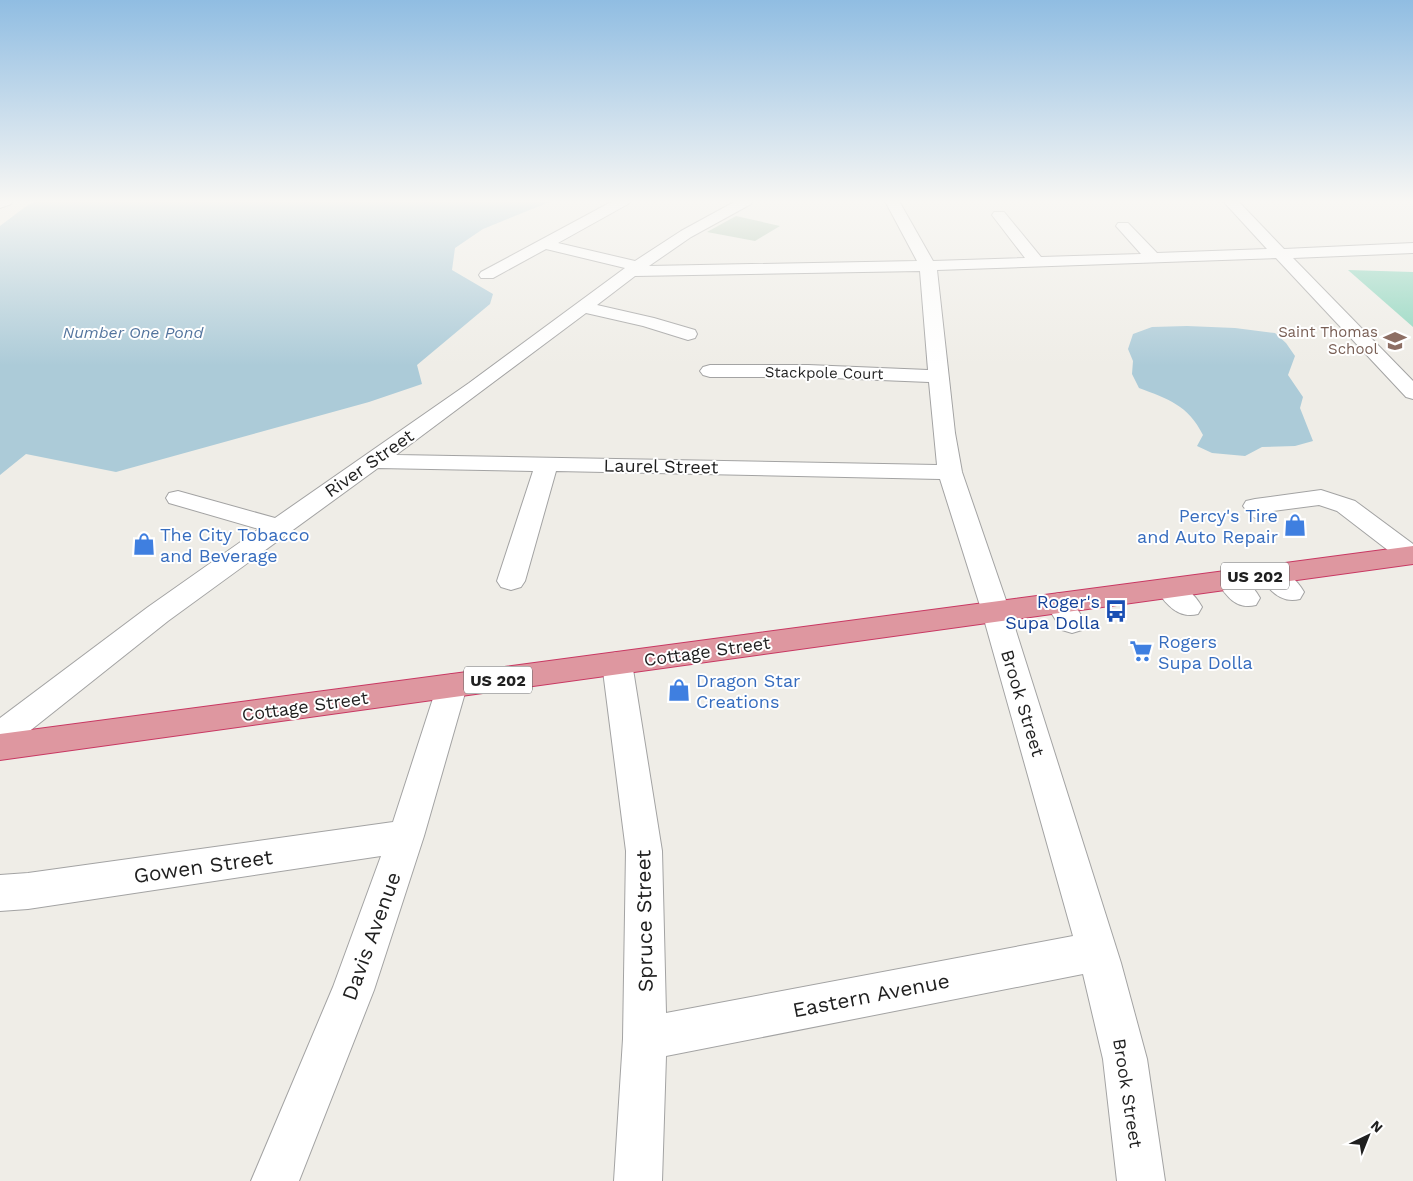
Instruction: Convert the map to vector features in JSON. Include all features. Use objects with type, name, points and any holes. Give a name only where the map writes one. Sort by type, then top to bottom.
[{"type":"highway","name":"Cottage Street","points":[[0,747],[996,612],[1066,613],[1179,598],[1281,583],[1412,555]]},
{"type":"street","points":[[487,275],[521,256]]},
{"type":"street","points":[[588,256],[635,269],[741,271],[1036,262],[1059,263],[1213,256]]},
{"type":"street","name":"River Street","points":[[0,736],[139,615],[279,527],[317,491],[372,461],[654,256]]},
{"type":"street","name":"Brook Street","points":[[923,256],[928,266],[944,433],[950,472],[996,612],[1097,951],[1125,1059],[1141,1181]]},
{"type":"street","points":[[1031,256],[1036,262]]},
{"type":"street","points":[[1282,256],[1413,393]]},
{"type":"street","points":[[583,307],[648,322],[688,334]]},
{"type":"street","name":"Stackpole Court","points":[[710,371],[808,371],[939,376]]},
{"type":"street","name":"Laurel Street","points":[[372,461],[950,472]]},
{"type":"street","points":[[511,581],[547,464]]},
{"type":"street","points":[[1273,509],[1321,497],[1346,506],[1412,555]]},
{"type":"street","points":[[178,498],[279,527]]},
{"type":"street","name":"Spruce Street","points":[[617,663],[616,726],[622,773],[644,851],[645,1039],[638,1181]]},
{"type":"street","name":"Davis Avenue","points":[[275,1181],[353,990],[406,836],[452,686]]},
{"type":"street","name":"Gowen Street","points":[[0,894],[406,836]]},
{"type":"street","name":"Eastern Avenue","points":[[645,1039],[1097,951]]},
{"type":"green space","points":[[1348,270],[1413,272],[1413,327]]},
{"type":"water","name":"Number One Pond","points":[[0,256],[454,256],[452,270],[493,294],[490,304],[417,365],[422,384],[369,402],[116,472],[26,454],[0,475]]},
{"type":"water","points":[[1152,327],[1235,328],[1275,333],[1286,343],[1295,356],[1288,375],[1303,397],[1300,408],[1313,441],[1295,446],[1262,447],[1245,456],[1212,453],[1197,446],[1203,435],[1184,410],[1168,400],[1139,388],[1132,374],[1133,361],[1128,349],[1133,334]]},
{"type":"place","name":"Saint Thomas School","points":[[1395,341]]},
{"type":"place","name":"Percy's Tire and Auto Repair","points":[[1295,525]]},
{"type":"place","name":"The City Tobacco and Beverage","points":[[144,544]]},
{"type":"place","name":"Roger's Supa Dolla","points":[[1116,611]]},
{"type":"place","name":"Rogers Supa Dolla","points":[[1141,651]]},
{"type":"place","name":"Dragon Star Creations","points":[[679,690]]}]
